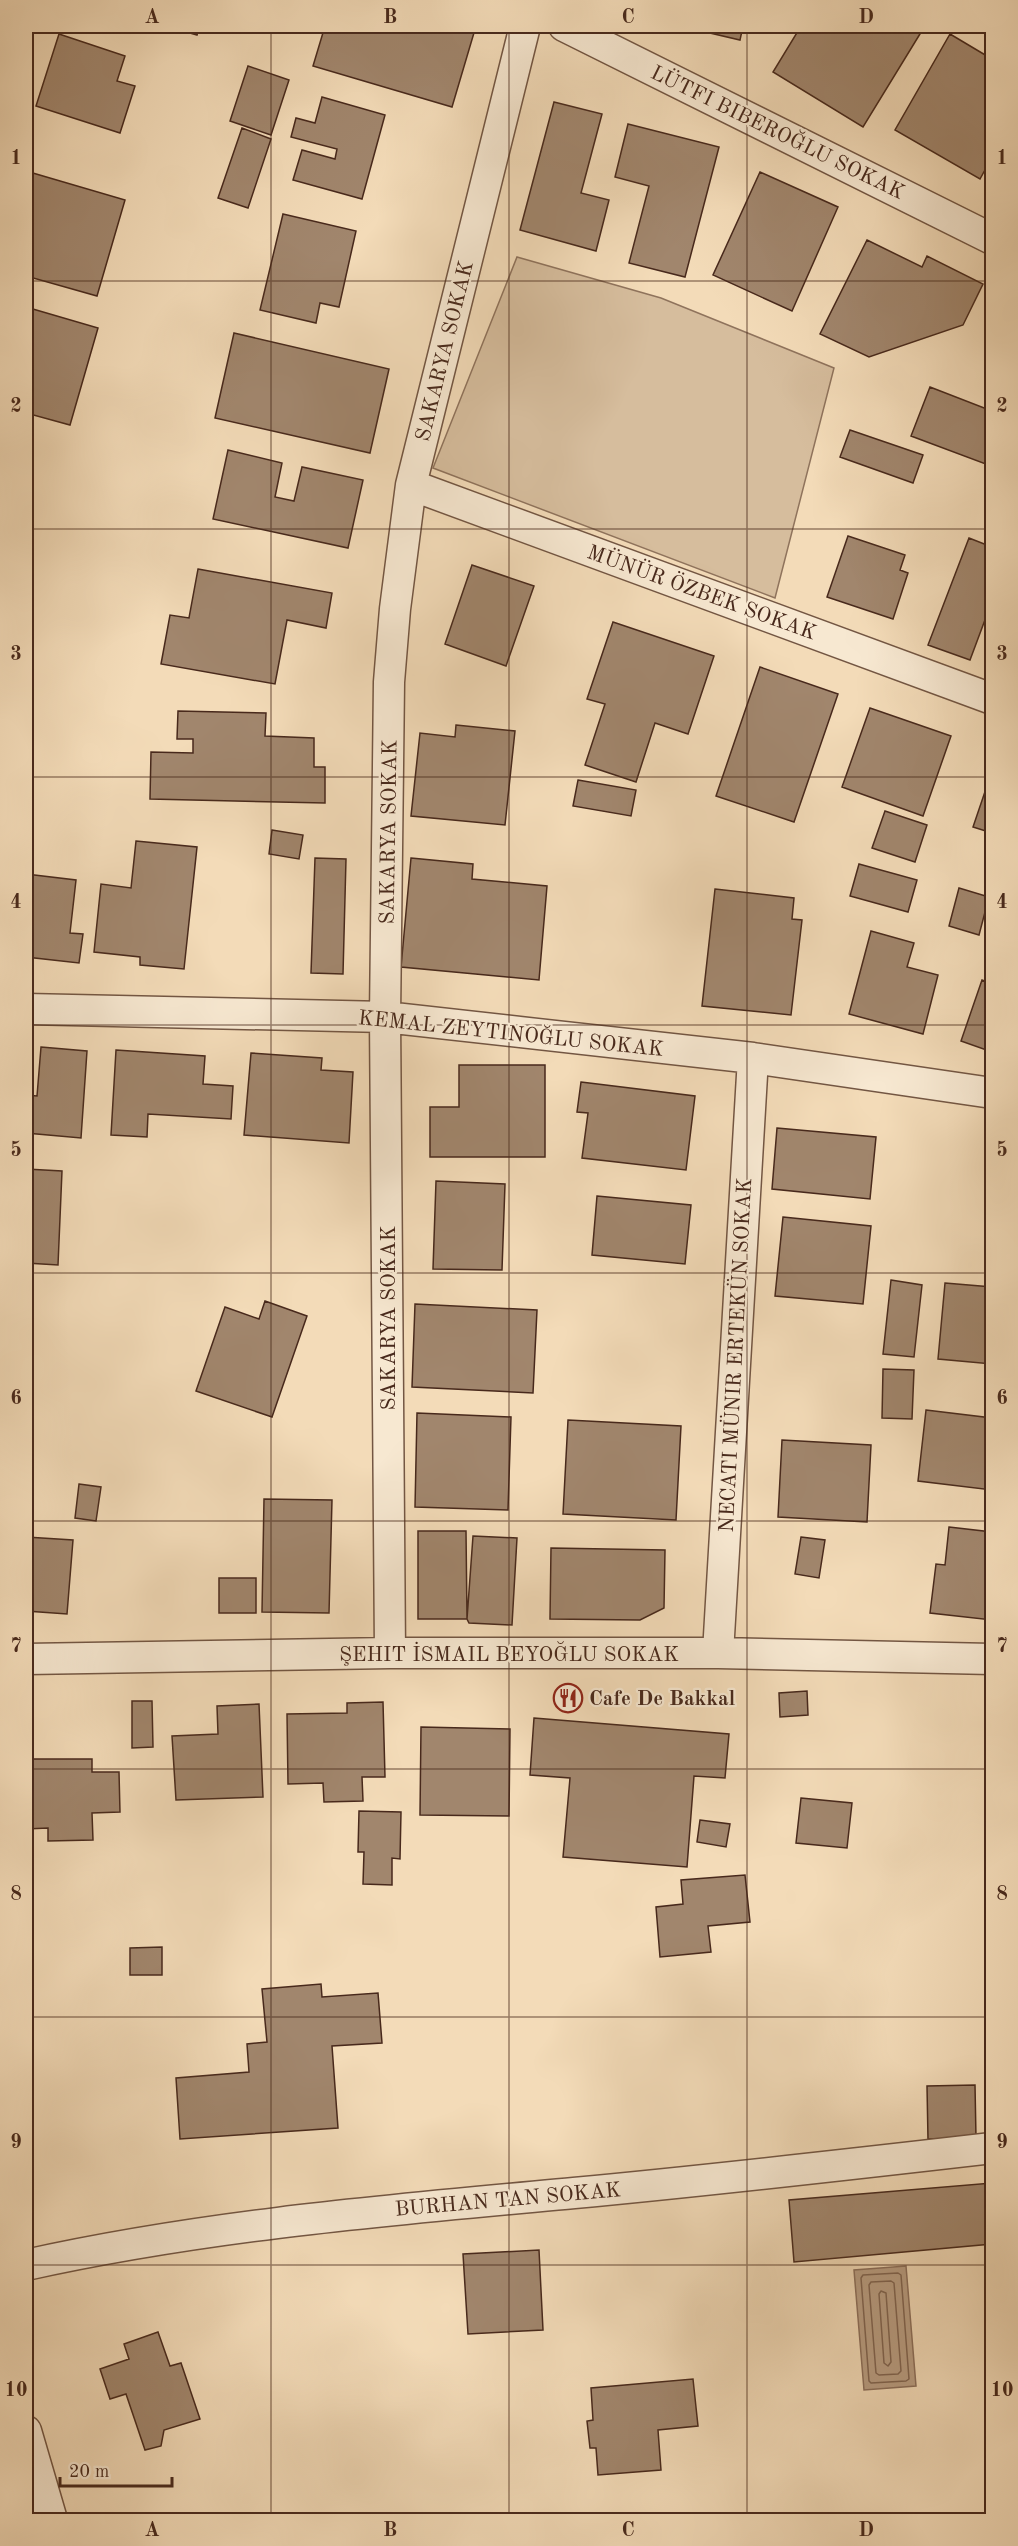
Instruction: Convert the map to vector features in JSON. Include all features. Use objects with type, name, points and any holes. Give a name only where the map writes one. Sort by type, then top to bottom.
[{"type":"street","name":"SAKARYA SOKAK","points":[[390,1653],[386,1017],[389,682],[394,609],[411,485],[525,26]]},
{"type":"street","name":"LÜTFI BIBEROĞLU SOKAK","points":[[564,26],[993,239]]},
{"type":"street","name":"MÜNÜR ÖZBEK SOKAK","points":[[411,485],[993,699]]},
{"type":"street","name":"KEMAL ZEYTINOĞLU SOKAK","points":[[26,1009],[386,1017],[753,1058],[993,1093]]},
{"type":"street","name":"NECATI MÜNIR ERTEKÜN SOKAK","points":[[718,1653],[753,1058]]},
{"type":"street","name":"ŞEHIT İSMAIL BEYOĞLU SOKAK","points":[[26,1659],[390,1653],[718,1653],[993,1659]]},
{"type":"street","name":"BURHAN TAN SOKAK","points":[[26,2265],[70,2255],[303,2218],[669,2184],[993,2148]]},
{"type":"street","points":[[26,2431],[52,2520]]},
{"type":"shaded area","points":[[517,257],[661,298],[834,368],[775,598],[433,468]]},
{"type":"water","points":[[906,2266],[916,2386],[864,2390],[854,2270]]},
{"type":"building","points":[[166,26],[200,26],[197,35]]},
{"type":"building","points":[[325,26],[476,26],[452,107],[313,66]]},
{"type":"building","points":[[680,26],[743,26],[740,40]]},
{"type":"building","points":[[801,26],[916,26],[923,29],[863,127],[773,72]]},
{"type":"building","points":[[59,34],[125,56],[117,81],[135,86],[120,133],[36,106]]},
{"type":"building","points":[[950,34],[992,59],[992,157],[980,179],[895,130]]},
{"type":"building","points":[[248,66],[289,80],[271,135],[230,121]]},
{"type":"building","points":[[322,97],[385,115],[362,199],[293,180],[302,150],[335,159],[337,149],[291,137],[296,118],[315,123]]},
{"type":"building","points":[[554,102],[602,114],[581,193],[609,200],[596,251],[520,230]]},
{"type":"building","points":[[628,124],[719,147],[685,277],[629,263],[649,186],[615,177]]},
{"type":"building","points":[[242,128],[271,139],[248,208],[218,198]]},
{"type":"building","points":[[26,171],[125,200],[97,296],[26,276]]},
{"type":"building","points":[[760,172],[838,207],[792,311],[713,275]]},
{"type":"building","points":[[283,214],[356,231],[339,307],[320,303],[316,323],[260,310]]},
{"type":"building","points":[[867,240],[922,267],[927,256],[983,284],[963,325],[869,357],[820,334]]},
{"type":"building","points":[[26,307],[98,328],[70,425],[26,413]]},
{"type":"building","points":[[234,333],[389,369],[370,453],[215,418]]},
{"type":"building","points":[[930,387],[992,411],[991,466],[911,436]]},
{"type":"building","points":[[850,430],[923,455],[913,483],[840,457]]},
{"type":"building","points":[[228,450],[282,463],[275,497],[294,501],[302,467],[363,480],[348,548],[213,519]]},
{"type":"building","points":[[848,536],[905,555],[900,570],[908,573],[893,619],[827,597]]},
{"type":"building","points":[[969,538],[992,547],[992,601],[970,660],[928,645]]},
{"type":"building","points":[[472,565],[534,586],[506,666],[445,644]]},
{"type":"building","points":[[198,569],[332,593],[326,628],[287,620],[275,684],[161,664],[170,615],[189,618]]},
{"type":"building","points":[[613,622],[714,656],[688,734],[655,723],[636,782],[585,765],[605,704],[587,699]]},
{"type":"building","points":[[760,667],[838,694],[794,822],[716,796]]},
{"type":"building","points":[[870,708],[951,736],[923,816],[842,787]]},
{"type":"building","points":[[178,711],[266,713],[265,736],[314,738],[314,767],[325,767],[325,803],[150,799],[151,752],[193,753],[193,739],[177,739]]},
{"type":"building","points":[[456,725],[515,731],[505,825],[411,816],[420,733],[455,737]]},
{"type":"building","points":[[992,771],[992,833],[973,827]]},
{"type":"building","points":[[578,780],[636,790],[631,816],[573,806]]},
{"type":"building","points":[[885,811],[927,825],[915,862],[872,848]]},
{"type":"building","points":[[272,830],[303,835],[299,859],[269,854]]},
{"type":"building","points":[[136,841],[197,847],[184,969],[140,965],[140,957],[94,952],[101,884],[131,888]]},
{"type":"building","points":[[315,858],[346,859],[343,974],[311,973]]},
{"type":"building","points":[[411,858],[473,864],[472,879],[547,886],[539,980],[401,967]]},
{"type":"building","points":[[859,864],[917,880],[908,912],[850,896]]},
{"type":"building","points":[[26,874],[76,880],[70,933],[83,934],[79,963],[26,957]]},
{"type":"building","points":[[959,888],[989,897],[979,935],[949,926]]},
{"type":"building","points":[[715,889],[794,898],[792,919],[802,920],[791,1015],[702,1006]]},
{"type":"building","points":[[871,931],[914,943],[907,967],[938,975],[923,1034],[849,1014]]},
{"type":"building","points":[[982,980],[992,984],[992,1052],[961,1041]]},
{"type":"building","points":[[41,1047],[87,1051],[81,1138],[26,1133],[26,1095],[37,1096]]},
{"type":"building","points":[[116,1050],[205,1056],[203,1084],[233,1086],[231,1119],[148,1114],[147,1137],[111,1135]]},
{"type":"building","points":[[251,1053],[322,1058],[321,1070],[353,1072],[349,1143],[244,1135]]},
{"type":"building","points":[[459,1065],[545,1065],[545,1157],[430,1157],[430,1107],[459,1107]]},
{"type":"building","points":[[581,1082],[695,1096],[686,1170],[582,1158],[588,1113],[577,1112]]},
{"type":"building","points":[[777,1128],[876,1137],[870,1199],[772,1189]]},
{"type":"building","points":[[26,1169],[62,1171],[58,1265],[26,1263]]},
{"type":"building","points":[[436,1181],[505,1184],[502,1270],[433,1269]]},
{"type":"building","points":[[597,1196],[691,1205],[685,1264],[592,1255]]},
{"type":"building","points":[[783,1217],[871,1226],[863,1304],[775,1296]]},
{"type":"building","points":[[891,1280],[922,1285],[914,1357],[883,1354]]},
{"type":"building","points":[[945,1283],[992,1287],[992,1364],[938,1359]]},
{"type":"building","points":[[265,1301],[307,1316],[272,1417],[196,1391],[225,1307],[259,1319]]},
{"type":"building","points":[[415,1304],[537,1310],[533,1393],[412,1387]]},
{"type":"building","points":[[883,1369],[914,1370],[912,1419],[882,1418]]},
{"type":"building","points":[[926,1410],[992,1418],[992,1490],[918,1481]]},
{"type":"building","points":[[417,1413],[511,1417],[508,1510],[415,1507]]},
{"type":"building","points":[[568,1420],[681,1426],[676,1520],[563,1514]]},
{"type":"building","points":[[782,1440],[871,1445],[867,1522],[778,1517]]},
{"type":"building","points":[[79,1484],[101,1487],[96,1521],[75,1518]]},
{"type":"building","points":[[264,1499],[332,1500],[329,1613],[262,1612]]},
{"type":"building","points":[[949,1527],[992,1532],[992,1620],[930,1613],[936,1564],[945,1565]]},
{"type":"building","points":[[418,1531],[466,1531],[467,1619],[418,1619]]},
{"type":"building","points":[[473,1536],[517,1538],[512,1625],[469,1623],[467,1619]]},
{"type":"building","points":[[26,1537],[73,1540],[67,1614],[26,1611]]},
{"type":"building","points":[[801,1537],[825,1540],[819,1578],[795,1574]]},
{"type":"building","points":[[551,1548],[665,1550],[664,1608],[640,1620],[550,1619]]},
{"type":"building","points":[[219,1578],[256,1578],[256,1613],[219,1613]]},
{"type":"building","points":[[807,1691],[808,1715],[780,1717],[779,1693]]},
{"type":"building","points":[[132,1701],[152,1701],[153,1747],[132,1748]]},
{"type":"building","points":[[383,1702],[385,1777],[362,1777],[363,1801],[324,1802],[323,1783],[288,1784],[287,1714],[347,1713],[347,1703]]},
{"type":"building","points":[[259,1704],[263,1797],[176,1800],[172,1736],[218,1734],[217,1706]]},
{"type":"building","points":[[534,1718],[729,1734],[725,1778],[694,1776],[687,1867],[563,1857],[570,1778],[530,1775]]},
{"type":"building","points":[[421,1727],[510,1729],[509,1816],[420,1815]]},
{"type":"building","points":[[26,1759],[92,1759],[92,1772],[119,1772],[120,1812],[92,1813],[93,1840],[48,1841],[48,1828],[26,1829]]},
{"type":"building","points":[[801,1798],[852,1803],[847,1848],[796,1843]]},
{"type":"building","points":[[359,1811],[401,1812],[400,1859],[392,1858],[392,1885],[363,1884],[364,1852],[358,1852]]},
{"type":"building","points":[[700,1820],[730,1824],[726,1847],[697,1842]]},
{"type":"building","points":[[745,1875],[750,1922],[708,1926],[711,1952],[660,1957],[656,1907],[683,1904],[681,1880]]},
{"type":"building","points":[[162,1947],[162,1975],[130,1975],[130,1948]]},
{"type":"building","points":[[321,1984],[322,1997],[378,1993],[382,2043],[332,2046],[338,2128],[180,2139],[176,2078],[249,2072],[247,2044],[267,2042],[262,1989]]},
{"type":"building","points":[[975,2085],[976,2138],[928,2139],[927,2086]]},
{"type":"building","points":[[992,2183],[992,2244],[794,2262],[789,2200]]},
{"type":"building","points":[[539,2250],[543,2330],[468,2334],[463,2254]]},
{"type":"building","points":[[158,2332],[170,2366],[181,2363],[200,2419],[164,2430],[161,2446],[145,2450],[126,2394],[110,2399],[100,2369],[129,2359],[124,2344]]},
{"type":"building","points":[[693,2379],[698,2426],[658,2430],[661,2470],[598,2475],[596,2448],[590,2448],[587,2421],[593,2420],[591,2388]]},
{"type":"place","name":"Cafe De Bakkal","points":[[568,1698]]}]
